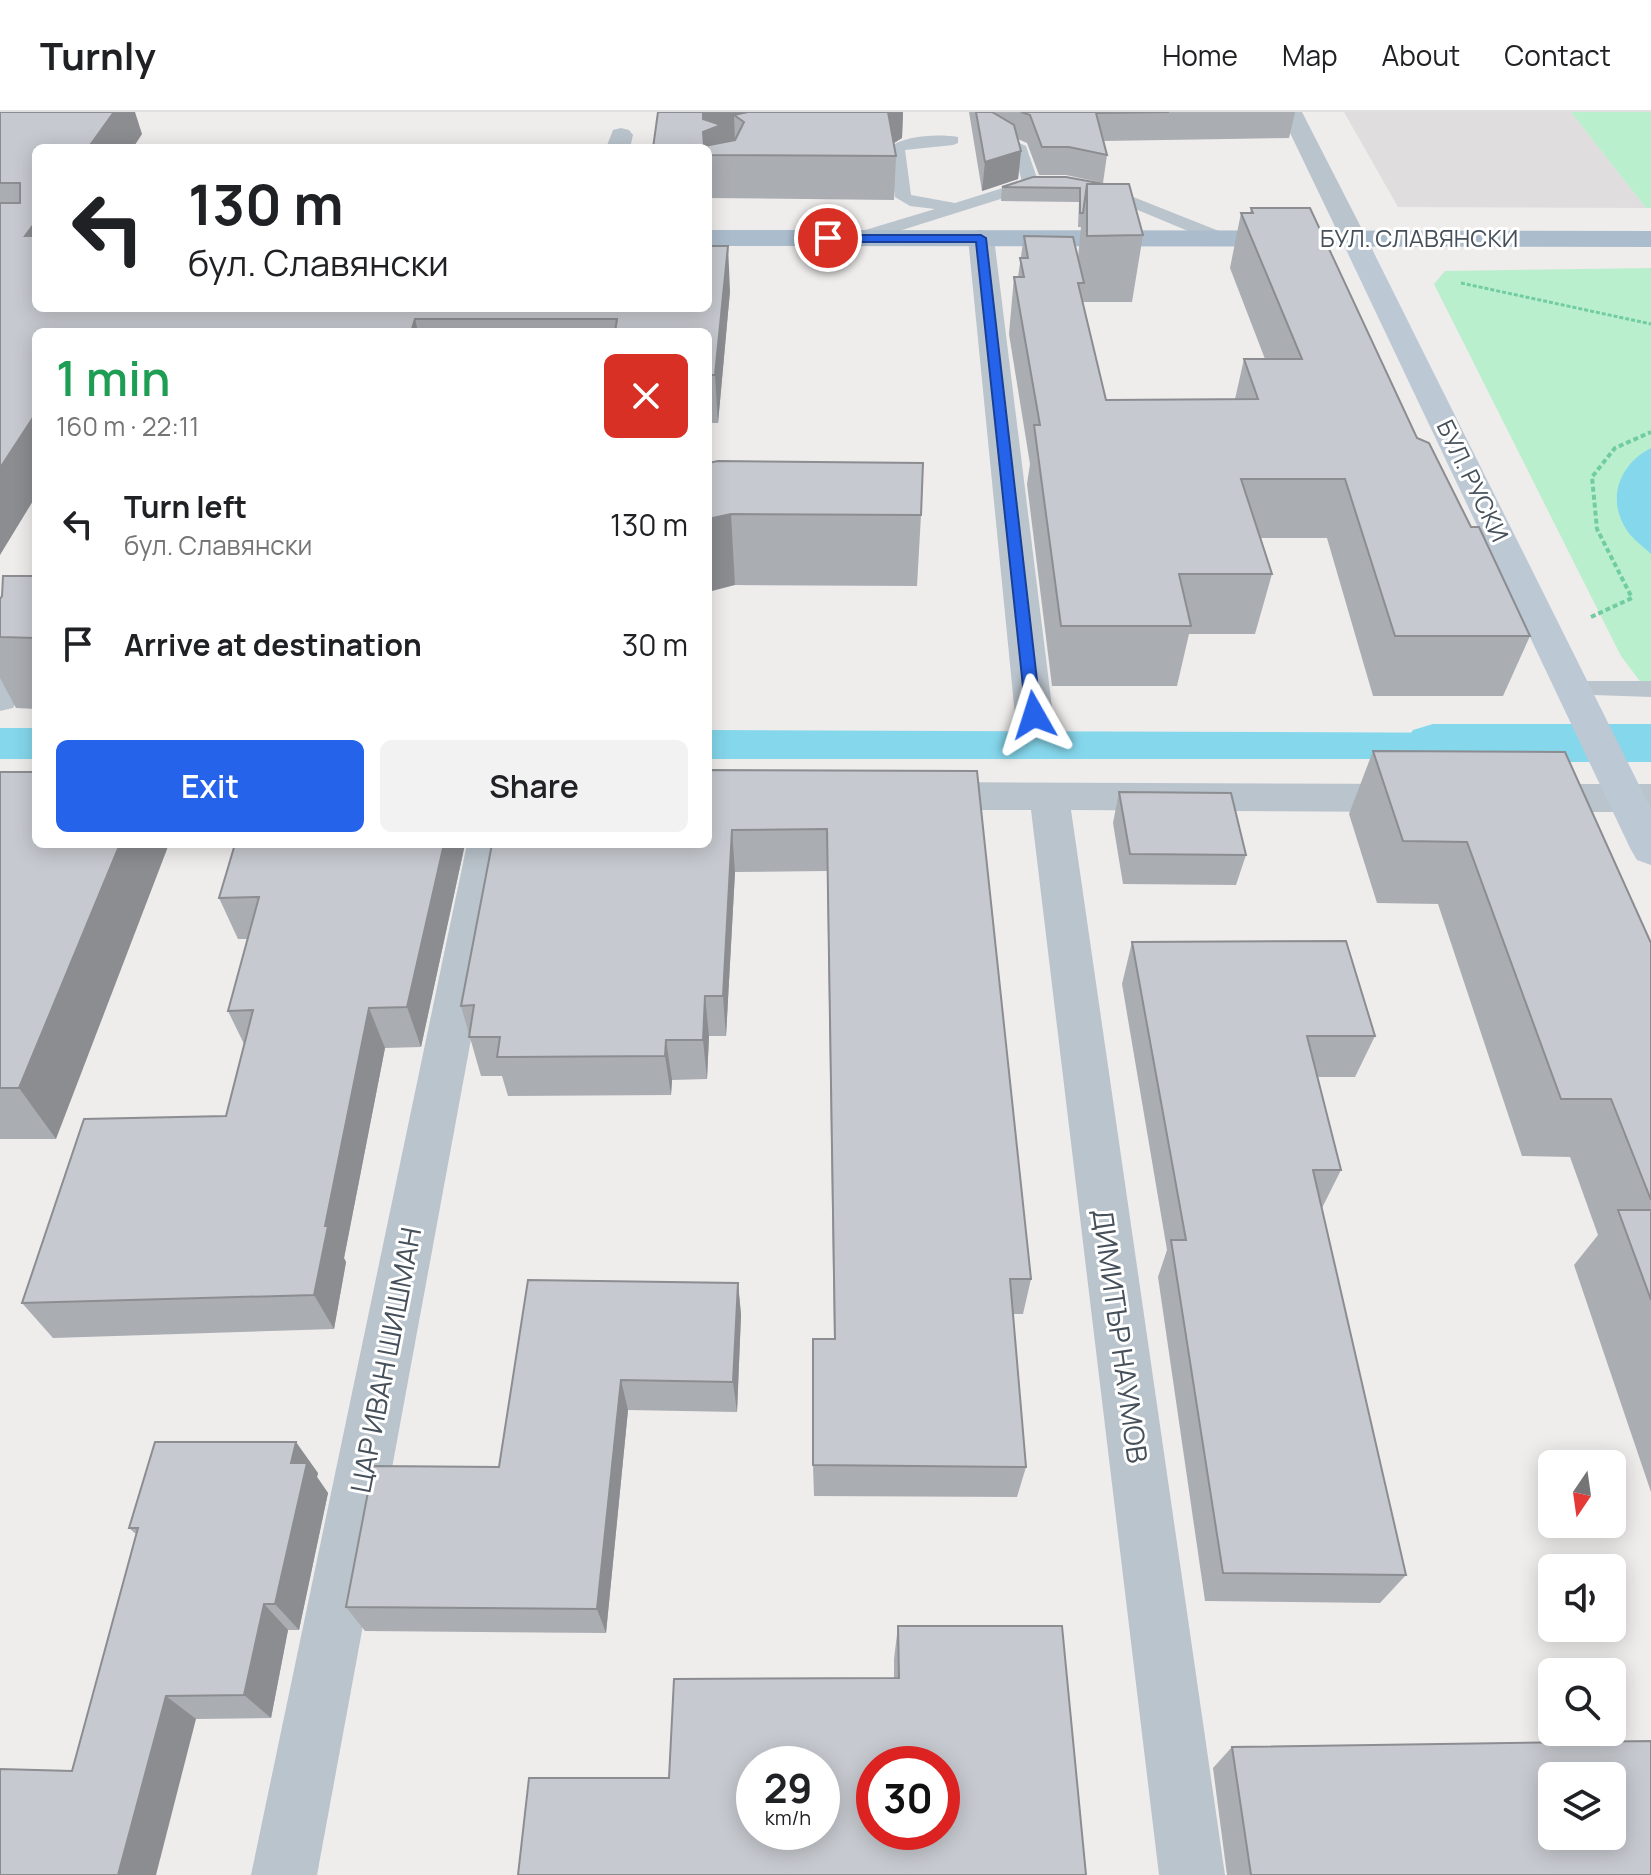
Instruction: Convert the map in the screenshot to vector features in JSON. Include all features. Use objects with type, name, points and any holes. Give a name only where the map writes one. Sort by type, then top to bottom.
[{"type":"main road","name":"БУЛ. СЛАВЯНСКИ","points":[[712,238],[1651,239]]},
{"type":"street","name":"БУЛ. РУСКИ","points":[[1291,112],[1578,700],[1638,798],[1651,850]]},
{"type":"street","points":[[981,238],[1034,715]]},
{"type":"street","points":[[0,699],[32,640]]},
{"type":"street","points":[[878,796],[1638,798]]},
{"type":"street","name":"ДИМИТЪР НАУМОВ","points":[[1049,796],[1192,1875]]},
{"type":"street","name":"ЦАР ИВАН ШИШМАН","points":[[284,1875],[486,848]]},
{"type":"lane","points":[[1000,139],[1021,149],[1030,183]]},
{"type":"lane","points":[[953,140],[905,144],[897,148],[903,197],[916,203],[966,205]]},
{"type":"lane","points":[[858,238],[1030,183],[1054,183]]},
{"type":"lane","points":[[1078,185],[1115,193],[1223,239]]},
{"type":"lane","points":[[1578,700],[1651,689]]},
{"type":"path","points":[[1459,282],[1651,324]]},
{"type":"path","points":[[1548,638],[1632,598],[1597,529],[1592,477],[1615,448],[1651,432]]},
{"type":"shaded area","points":[[1344,112],[1571,112],[1646,208],[1398,207]]},
{"type":"green space","points":[[1571,112],[1651,112],[1651,208],[1646,208]]},
{"type":"green space","points":[[1651,268],[1651,696],[1621,656],[1434,284],[1445,271]]},
{"type":"water","points":[[1651,448],[1651,554],[1628,532],[1621,520],[1617,496],[1623,474],[1630,464]]},
{"type":"water","points":[[0,728],[32,728],[32,759],[0,759]]},
{"type":"water","points":[[712,730],[1515,733],[1526,759],[712,759]]},
{"type":"building","points":[[0,112],[114,112],[91,144],[32,144],[32,226],[25,236],[32,236],[32,312],[712,312],[712,246],[728,246],[715,375],[712,375],[712,328],[616,328],[617,319],[415,319],[412,328],[32,328],[32,419],[0,468],[0,203],[20,203],[20,183],[0,183]]},
{"type":"building","points":[[658,112],[703,112],[703,119],[721,125],[703,132],[704,144],[654,144]]},
{"type":"building","points":[[748,112],[888,112],[896,156],[712,155],[712,144],[735,140],[744,122],[734,115]]},
{"type":"building","points":[[976,112],[992,112],[1014,125],[1021,151],[985,162]]},
{"type":"building","points":[[1021,112],[1169,112],[1096,113],[1107,155],[1069,147],[1042,147],[1030,115]]},
{"type":"building","points":[[1033,177],[1066,177],[1104,184],[1087,184],[1083,213],[1080,213],[1080,188],[1002,187]]},
{"type":"building","points":[[1087,184],[1129,184],[1143,235],[1087,236]]},
{"type":"building","points":[[1251,208],[1310,208],[1417,438],[1429,443],[1471,527],[1479,527],[1530,636],[1395,636],[1345,479],[1241,479],[1272,574],[1179,574],[1191,626],[1061,626],[1034,425],[1040,425],[1014,277],[1024,277],[1020,258],[1028,258],[1024,236],[1073,237],[1084,283],[1078,283],[1106,400],[1258,399],[1244,359],[1302,359],[1241,213],[1253,213]]},
{"type":"building","points":[[712,462],[923,463],[921,515],[731,514],[712,518]]},
{"type":"building","points":[[3,576],[32,576],[32,638],[0,637]]},
{"type":"building","points":[[1373,751],[1565,752],[1651,943],[1651,1200],[1611,1099],[1561,1099],[1467,842],[1403,841]]},
{"type":"building","points":[[712,770],[977,771],[1031,1279],[1010,1279],[1026,1467],[813,1465],[813,1339],[835,1339],[827,829],[732,830],[723,996],[705,996],[703,1040],[666,1040],[665,1056],[497,1057],[500,1037],[469,1037],[474,1005],[461,1006],[491,848],[712,848]]},
{"type":"building","points":[[0,772],[32,772],[32,848],[118,848],[19,1088],[0,1088]]},
{"type":"building","points":[[1119,792],[1231,793],[1246,855],[1130,854]]},
{"type":"building","points":[[234,848],[443,848],[407,1007],[369,1008],[314,1295],[22,1303],[84,1119],[226,1116],[253,1010],[228,1011],[259,897],[219,898]]},
{"type":"building","points":[[1346,941],[1375,1036],[1307,1036],[1341,1170],[1313,1170],[1406,1575],[1223,1573],[1171,1240],[1186,1240],[1132,942]]},
{"type":"building","points":[[1618,1210],[1651,1210],[1651,1300]]},
{"type":"building","points":[[528,1280],[738,1283],[733,1382],[621,1380],[597,1609],[346,1607],[373,1466],[499,1467]]},
{"type":"building","points":[[155,1442],[296,1442],[291,1463],[307,1463],[275,1604],[264,1604],[244,1695],[166,1696],[118,1875],[0,1875],[0,1769],[72,1771],[138,1528],[129,1528]]},
{"type":"building","points":[[898,1626],[1062,1626],[1086,1875],[518,1875],[529,1778],[669,1778],[674,1679],[899,1678]]},
{"type":"building","points":[[1626,1741],[1651,1741],[1651,1875],[1251,1875],[1232,1747],[1538,1743],[1538,1746],[1626,1746]]},
{"type":"waterway","points":[[1433,743],[1651,743]]},
{"type":"route","points":[[828,238],[981,238],[1034,715]]}]
